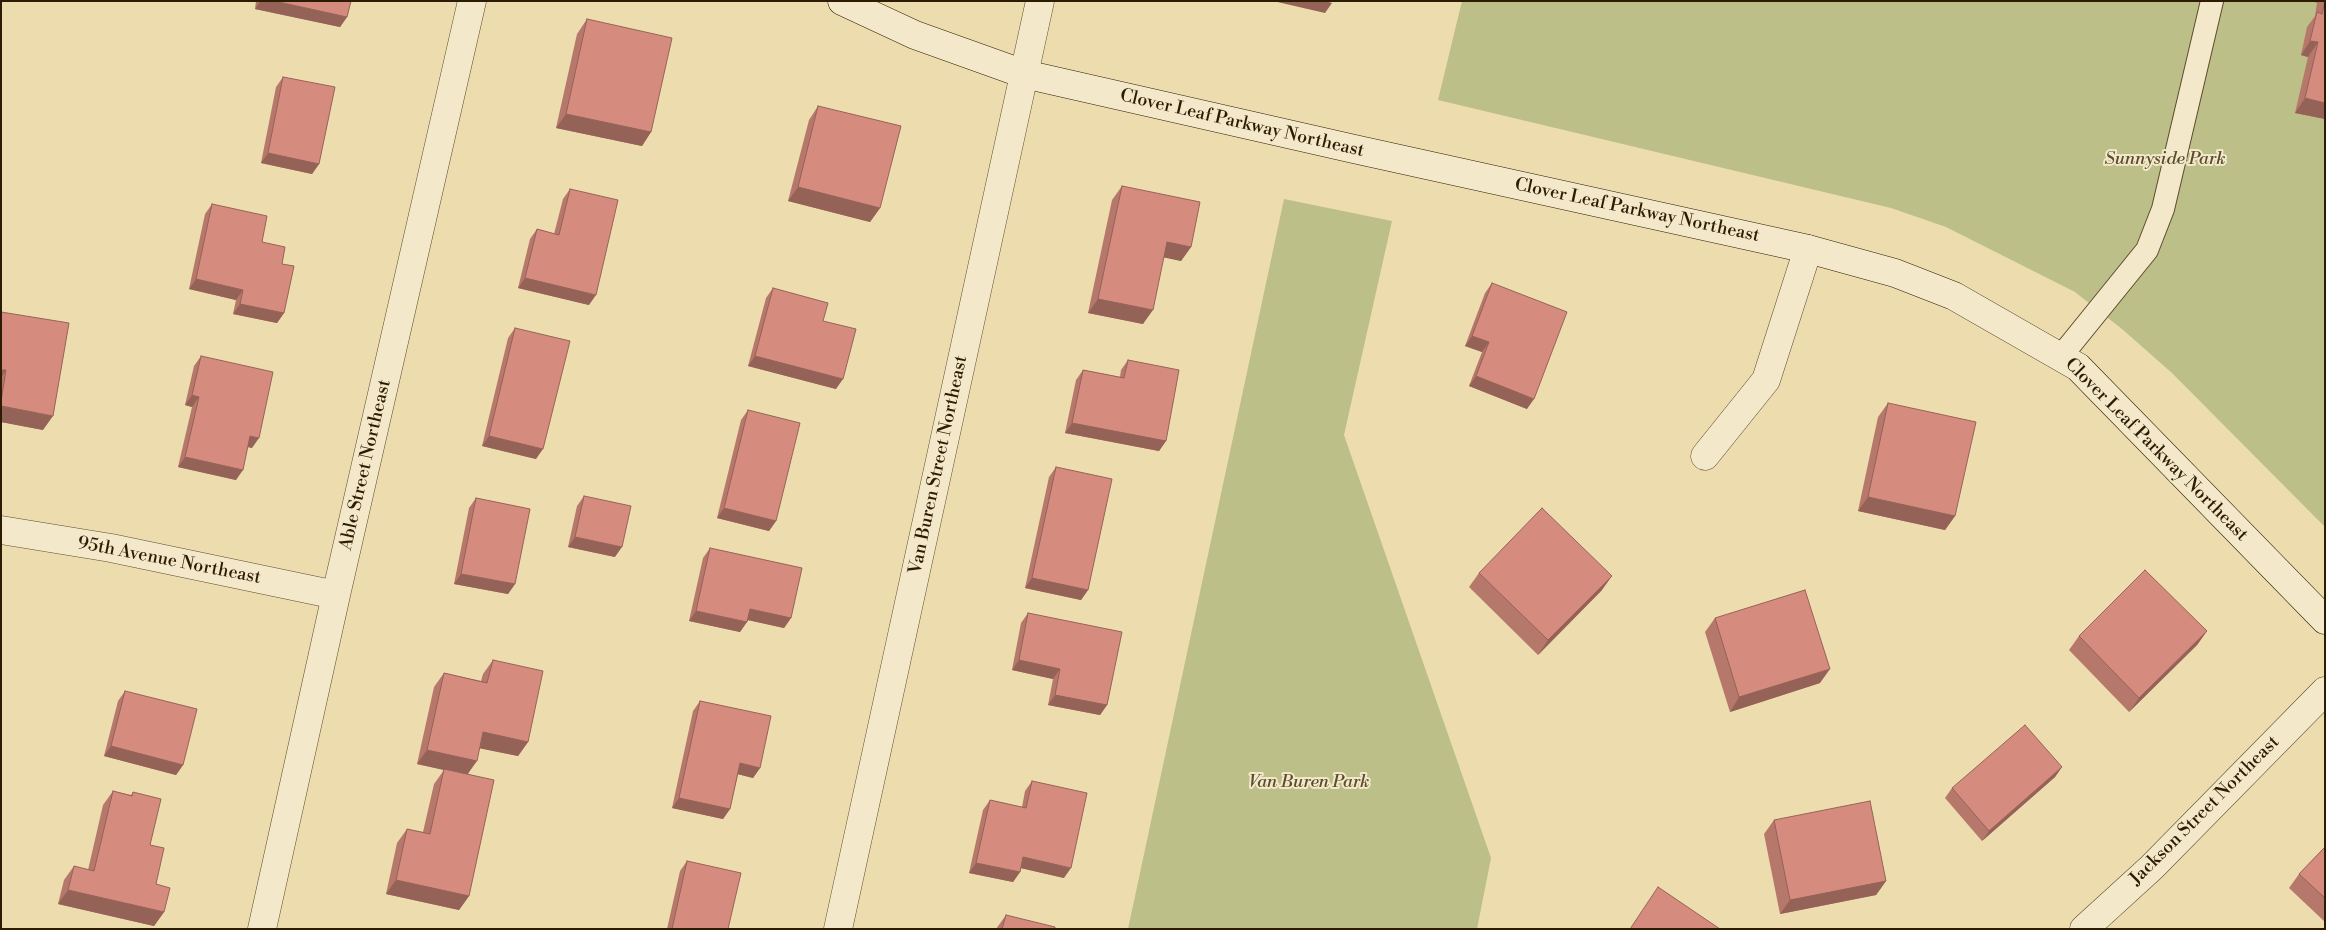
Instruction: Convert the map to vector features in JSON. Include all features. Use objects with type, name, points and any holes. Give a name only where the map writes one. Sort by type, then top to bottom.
[{"type":"street","name":"Able Street Northeast","points":[[262,929],[336,595],[472,1]]},
{"type":"street","name":"Clover Leaf Parkway Northeast","points":[[842,1],[915,35],[1024,74],[1808,249],[1895,273],[1954,296],[2062,355],[2078,367],[2325,620]]},
{"type":"street","name":"Van Buren Street Northeast","points":[[838,929],[1040,1]]},
{"type":"street","points":[[1705,456],[1766,380],[1808,249]]},
{"type":"street","name":"95th Avenue Northeast","points":[[1,530],[111,548],[336,595]]},
{"type":"street","name":"Jackson Street Northeast","points":[[2084,929],[2152,867],[2325,691]]},
{"type":"lane","points":[[2062,355],[2147,250],[2163,209],[2212,1]]},
{"type":"green space","name":"Sunnyside Park","points":[[1462,1],[2325,1],[2325,527],[2172,373],[2122,329],[2075,292],[1946,227],[1891,208],[1438,100]]},
{"type":"green space","name":"Van Buren Park","points":[[1284,199],[1392,221],[1344,435],[1491,858],[1477,929],[1128,929]]},
{"type":"building","points":[[274,1],[351,1],[347,17]]},
{"type":"building","points":[[2325,1],[2325,103],[2305,98],[2318,42],[2310,41],[2317,12],[2322,14]]},
{"type":"building","points":[[587,19],[672,38],[651,132],[566,114]]},
{"type":"building","points":[[283,77],[335,87],[319,164],[268,153]]},
{"type":"building","points":[[818,106],[901,126],[880,208],[798,187]]},
{"type":"building","points":[[1122,186],[1200,202],[1191,247],[1167,242],[1153,310],[1098,299]]},
{"type":"building","points":[[570,189],[618,200],[596,295],[525,278],[537,229],[559,235]]},
{"type":"building","points":[[212,204],[267,216],[262,242],[285,247],[282,264],[294,266],[284,313],[240,304],[243,290],[196,279]]},
{"type":"building","points":[[1492,283],[1567,312],[1534,399],[1476,376],[1489,342],[1472,336]]},
{"type":"building","points":[[773,288],[828,303],[823,321],[856,329],[843,379],[755,356]]},
{"type":"building","points":[[1,312],[69,323],[53,416],[1,406],[6,370],[1,370]]},
{"type":"building","points":[[515,328],[570,341],[543,449],[489,436]]},
{"type":"building","points":[[201,356],[273,372],[259,438],[250,436],[243,470],[185,457],[199,397],[192,395]]},
{"type":"building","points":[[1128,360],[1179,370],[1166,441],[1072,423],[1083,370],[1124,378]]},
{"type":"building","points":[[1888,403],[1976,422],[1955,516],[1868,497]]},
{"type":"building","points":[[748,410],[800,423],[776,521],[724,508]]},
{"type":"building","points":[[1056,467],[1112,479],[1088,590],[1032,578]]},
{"type":"building","points":[[584,496],[631,506],[622,547],[575,537]]},
{"type":"building","points":[[476,498],[530,509],[515,584],[461,574]]},
{"type":"building","points":[[1542,508],[1612,576],[1548,640],[1479,573]]},
{"type":"building","points":[[710,548],[802,568],[791,618],[750,609],[747,622],[696,611]]},
{"type":"building","points":[[2145,570],[2207,631],[2139,698],[2079,636]]},
{"type":"building","points":[[1805,590],[1830,669],[1739,697],[1715,618]]},
{"type":"building","points":[[1028,613],[1122,632],[1107,705],[1055,695],[1060,669],[1019,660]]},
{"type":"building","points":[[493,660],[543,671],[528,742],[483,732],[477,761],[427,750],[444,673],[487,683]]},
{"type":"building","points":[[125,691],[197,709],[183,765],[111,746]]},
{"type":"building","points":[[700,701],[771,716],[760,768],[740,763],[730,809],[679,798]]},
{"type":"building","points":[[2025,725],[2062,767],[1989,831],[1952,788]]},
{"type":"building","points":[[444,769],[494,780],[469,896],[396,880],[407,829],[430,834]]},
{"type":"building","points":[[1032,781],[1087,793],[1071,868],[1023,857],[1020,872],[976,863],[990,800],[1026,808]]},
{"type":"building","points":[[113,791],[132,796],[133,792],[161,799],[150,845],[164,848],[156,884],[170,888],[164,912],[68,890],[74,866],[94,871]]},
{"type":"building","points":[[1870,801],[1886,881],[1790,900],[1774,820]]},
{"type":"building","points":[[2325,847],[2325,898],[2299,874]]},
{"type":"building","points":[[687,861],[741,873],[728,929],[672,929]]},
{"type":"building","points":[[1658,887],[1720,929],[1630,929]]},
{"type":"building","points":[[1006,915],[1055,927],[1055,929],[1002,929]]}]
